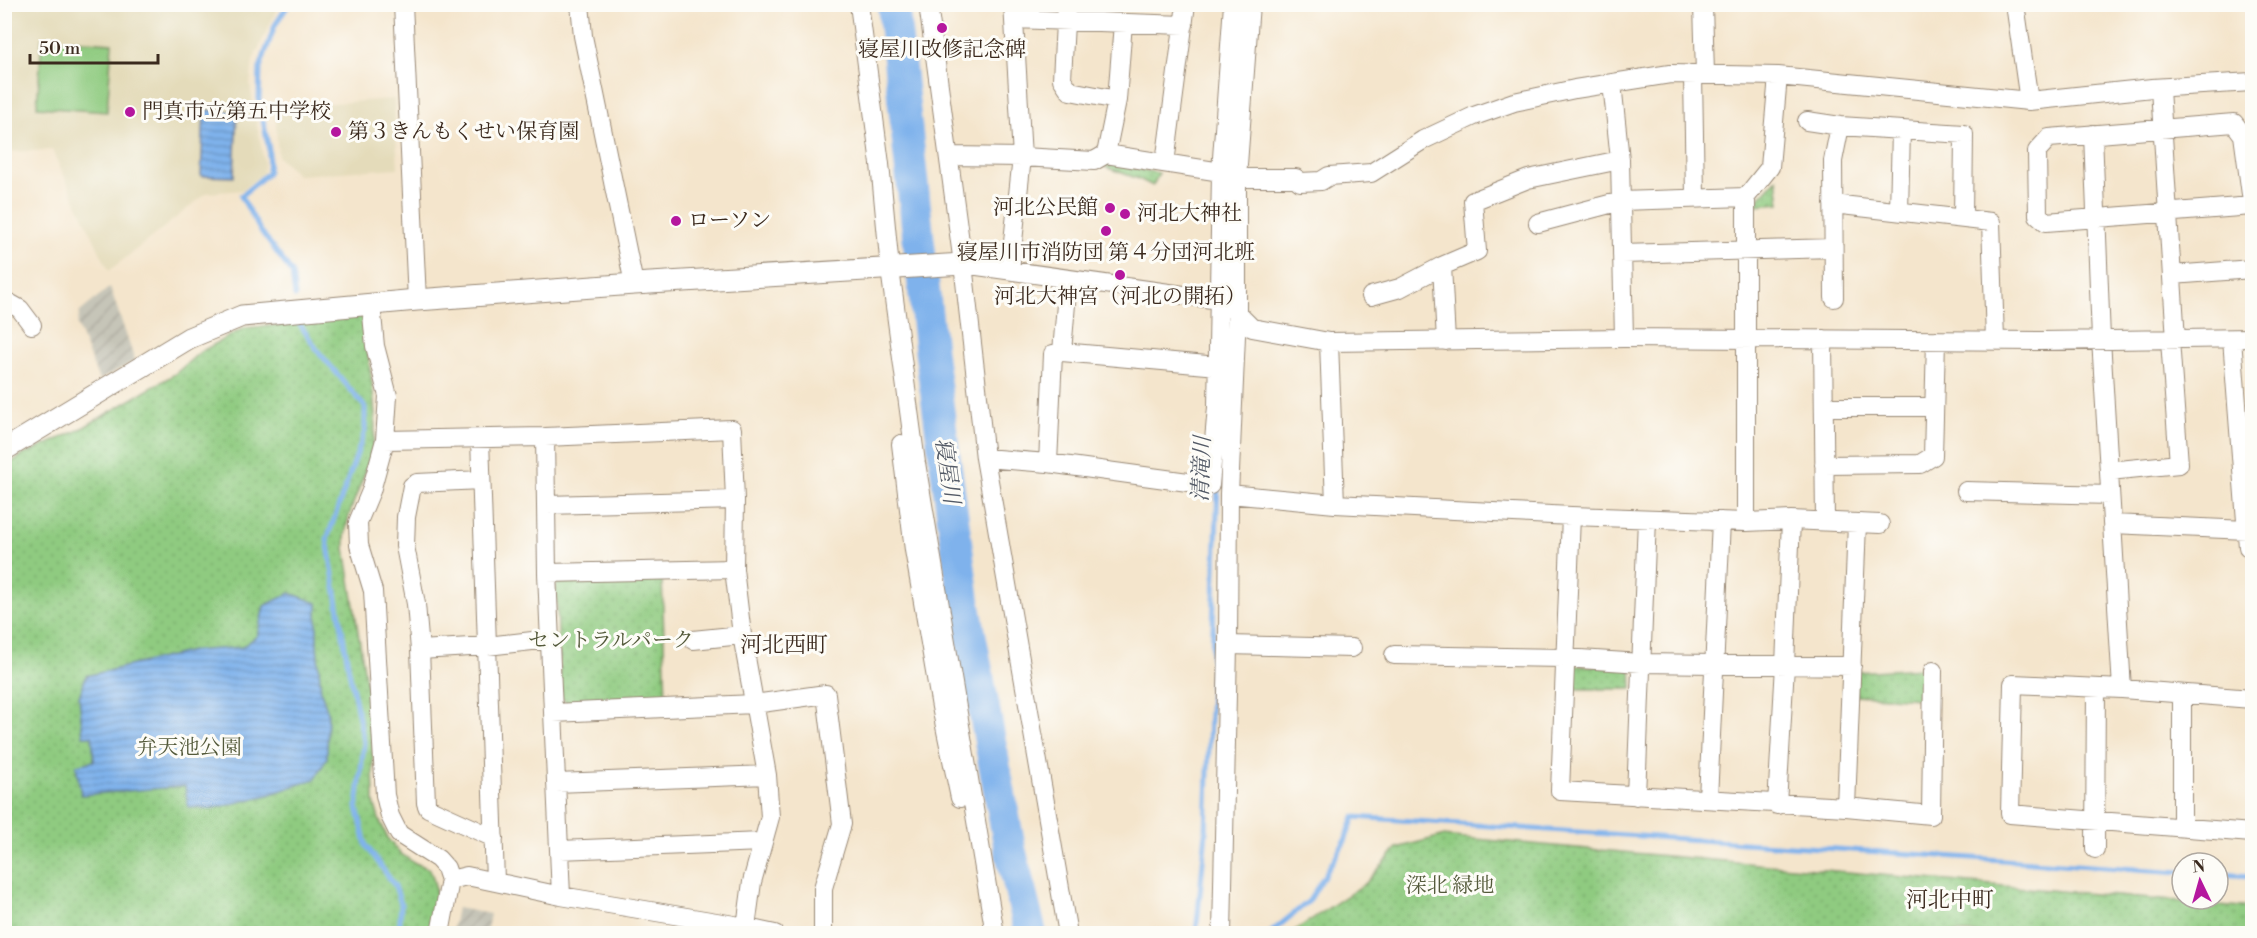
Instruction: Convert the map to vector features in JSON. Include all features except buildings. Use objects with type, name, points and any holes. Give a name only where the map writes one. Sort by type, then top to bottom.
[{"type":"street","points":[[403,4],[417,300]]},
{"type":"street","points":[[580,4],[583,36],[634,284]]},
{"type":"street","points":[[859,4],[894,269],[910,416],[995,933]]},
{"type":"street","points":[[928,4],[949,156],[959,264],[985,458],[1068,933]]},
{"type":"street","points":[[932,30],[940,4]]},
{"type":"street","points":[[1165,163],[1186,4]]},
{"type":"street","points":[[1222,933],[1229,494],[1237,313],[1229,175],[1233,4]]},
{"type":"street","points":[[985,458],[1048,463],[1210,485],[1217,407],[1219,300],[1229,175],[1250,4]]},
{"type":"street","points":[[1695,198],[1704,4]]},
{"type":"street","points":[[2015,4],[2029,101]]},
{"type":"street","points":[[1010,270],[1022,157],[1013,12],[1066,13],[1123,23],[1184,25]]},
{"type":"street","points":[[1066,13],[1062,79],[1070,92],[1117,100]]},
{"type":"street","points":[[1106,154],[1117,100],[1123,23]]},
{"type":"street","points":[[949,156],[1094,161],[1106,154],[1229,175],[1296,178],[1300,182],[1321,181],[1329,176],[1371,173],[1423,140],[1474,116],[1514,102],[1612,82],[1671,74],[1778,76],[2029,101],[2253,82]]},
{"type":"street","points":[[1746,522],[1746,197],[1770,168],[1778,76]]},
{"type":"street","points":[[1612,82],[1620,160],[1624,338]]},
{"type":"street","points":[[2109,471],[2178,464],[2172,275],[2160,89]]},
{"type":"street","points":[[1807,122],[1964,134],[1963,218]]},
{"type":"street","points":[[2234,123],[2242,135],[2253,204],[2046,222],[2038,215],[2037,151],[2049,138],[2162,129],[2234,123]]},
{"type":"street","points":[[1834,298],[1833,161],[1840,126]]},
{"type":"street","points":[[1899,211],[1901,130]]},
{"type":"street","points":[[2093,134],[2101,339],[2122,688]]},
{"type":"street","points":[[1371,296],[1400,288],[1477,251],[1473,201],[1528,179],[1620,160]]},
{"type":"street","points":[[1538,223],[1621,201],[1746,197]]},
{"type":"street","points":[[1833,204],[1991,222],[1995,340]]},
{"type":"street","points":[[1622,254],[1833,248]]},
{"type":"street","points":[[4,450],[189,338],[242,316],[634,284],[959,264],[1219,300],[1252,328],[1329,342],[1624,338],[2253,339]]},
{"type":"street","points":[[1442,266],[1446,341]]},
{"type":"street","points":[[2172,275],[2253,269]]},
{"type":"street","points":[[1062,352],[1068,280]]},
{"type":"street","points":[[4,300],[20,309],[32,325]]},
{"type":"street","points":[[371,304],[375,345],[388,396],[385,440],[371,490],[358,522],[359,545],[373,591],[385,795],[390,816],[399,834],[438,859],[446,868],[450,880],[440,933]]},
{"type":"street","points":[[1822,339],[1825,521]]},
{"type":"street","points":[[2112,524],[2248,538],[2232,339]]},
{"type":"street","points":[[1824,465],[1920,464],[1933,456],[1936,340]]},
{"type":"street","points":[[1329,342],[1335,504]]},
{"type":"street","points":[[1048,463],[1053,354],[1062,352],[1218,366]]},
{"type":"street","points":[[1824,407],[1934,407]]},
{"type":"street","points":[[385,440],[545,437],[732,429],[735,500],[734,569],[742,635],[766,775],[770,817],[752,882],[746,927],[743,927]]},
{"type":"street","points":[[545,437],[547,573],[561,896]]},
{"type":"street","points":[[480,439],[495,881]]},
{"type":"street","points":[[481,480],[417,483],[412,486],[406,517],[405,546],[416,604],[428,808],[494,838]]},
{"type":"street","points":[[1966,491],[2110,495]]},
{"type":"street","points":[[1229,494],[1335,504],[1570,516],[1721,522],[1791,520],[1880,524]]},
{"type":"street","points":[[547,506],[735,500]]},
{"type":"street","points":[[1570,516],[1560,791],[1777,805],[1846,807],[1931,815],[1933,671]]},
{"type":"street","points":[[1636,795],[1647,519]]},
{"type":"street","points":[[1777,805],[1791,520]]},
{"type":"street","points":[[1708,800],[1721,522]]},
{"type":"street","points":[[1846,807],[1857,523]]},
{"type":"street","points":[[547,573],[734,569]]},
{"type":"street","points":[[693,640],[742,635]]},
{"type":"street","points":[[420,650],[550,639]]},
{"type":"street","points":[[1228,645],[1352,648]]},
{"type":"street","points":[[1394,656],[1852,666]]},
{"type":"street","points":[[2253,699],[2122,688],[2013,684],[2010,814],[2253,833]]},
{"type":"street","points":[[2095,849],[2096,688]]},
{"type":"street","points":[[553,713],[754,704],[826,694],[842,824],[823,888],[824,933]]},
{"type":"street","points":[[2182,694],[2182,827]]},
{"type":"street","points":[[556,783],[766,775]]},
{"type":"street","points":[[559,850],[762,842]]},
{"type":"street","points":[[450,880],[467,876],[561,896],[775,933]]},
{"type":"shaded area","name":"門真市立第五中学校","points":[[5,5],[279,5],[253,60],[250,85],[264,162],[263,173],[242,190],[207,193],[109,271],[52,150],[5,152]]},
{"type":"shaded area","name":"第３きんもくせい保育園","points":[[394,99],[398,168],[298,175],[278,157],[275,107]]},
{"type":"shaded area","points":[[110,287],[135,361],[99,380],[77,325],[80,312]]},
{"type":"shaded area","points":[[457,908],[490,914],[486,933],[452,933]]},
{"type":"green space","points":[[42,38],[112,43],[107,112],[37,107]]},
{"type":"green space","points":[[1108,164],[1159,173],[1153,186],[1105,167]]},
{"type":"green space","points":[[1777,179],[1780,203],[1756,205],[1760,197]]},
{"type":"green space","name":"弁天池公園","points":[[365,316],[375,431],[368,466],[350,512],[345,548],[372,720],[374,802],[388,839],[400,853],[413,862],[430,869],[435,884],[436,900],[433,932],[10,933],[4,906],[4,467],[23,455],[79,430],[175,374],[200,352],[244,328],[293,324],[327,317]]},
{"type":"green space","name":"セントラルパーク","points":[[662,577],[666,702],[567,704],[561,697],[556,586],[559,582]]},
{"type":"green space","points":[[1573,666],[1631,666],[1632,689],[1574,689]]},
{"type":"green space","points":[[1923,668],[1921,699],[1855,695],[1856,672]]},
{"type":"green space","name":"深北 緑地","points":[[1442,836],[2170,901],[2170,911],[2230,911],[2230,906],[2252,908],[2252,933],[1291,933],[1366,883],[1397,848]]},
{"type":"water","points":[[204,110],[237,112],[234,177],[201,176]]},
{"type":"water","points":[[290,593],[317,603],[317,644],[321,692],[328,712],[327,758],[315,779],[268,795],[211,809],[188,807],[185,786],[81,795],[76,765],[94,761],[92,736],[83,736],[79,697],[86,676],[192,651],[242,647],[257,636],[264,606]]},
{"type":"waterway","points":[[289,4],[275,25],[260,68],[259,100],[269,150],[268,173],[241,196],[260,230],[292,273],[295,296]]},
{"type":"waterway","name":"寝屋川","points":[[893,4],[931,355],[964,601],[1010,849],[1031,934]]},
{"type":"waterway","points":[[299,323],[318,351],[365,407],[365,431],[327,539],[349,671],[364,742],[357,807],[366,845],[395,886],[401,904],[399,934]]},
{"type":"waterway","name":"清滝川","points":[[1196,934],[1206,832],[1218,483]]},
{"type":"waterway","points":[[1269,934],[1309,901],[1345,841],[1354,817],[2170,871]]},
{"type":"waterway","points":[[2230,875],[2252,876]]},
{"type":"place","name":"寝屋川改修記念碑","points":[[942,28]]},
{"type":"place","name":"門真市立第五中学校","points":[[130,112]]},
{"type":"place","name":"第３きんもくせい保育園","points":[[336,132]]},
{"type":"place","name":"河北公民館","points":[[1110,208]]},
{"type":"place","name":"河北大神社","points":[[1125,214]]},
{"type":"place","name":"ローソン","points":[[676,221]]},
{"type":"place","name":"寝屋川市消防団 第４分団河北班","points":[[1106,231]]},
{"type":"place","name":"河北大神宮（河北の開拓）","points":[[1120,275]]},
{"type":"district","name":"河北西町","points":[[784,645]]},
{"type":"district","name":"河北中町","points":[[1950,900]]}]
